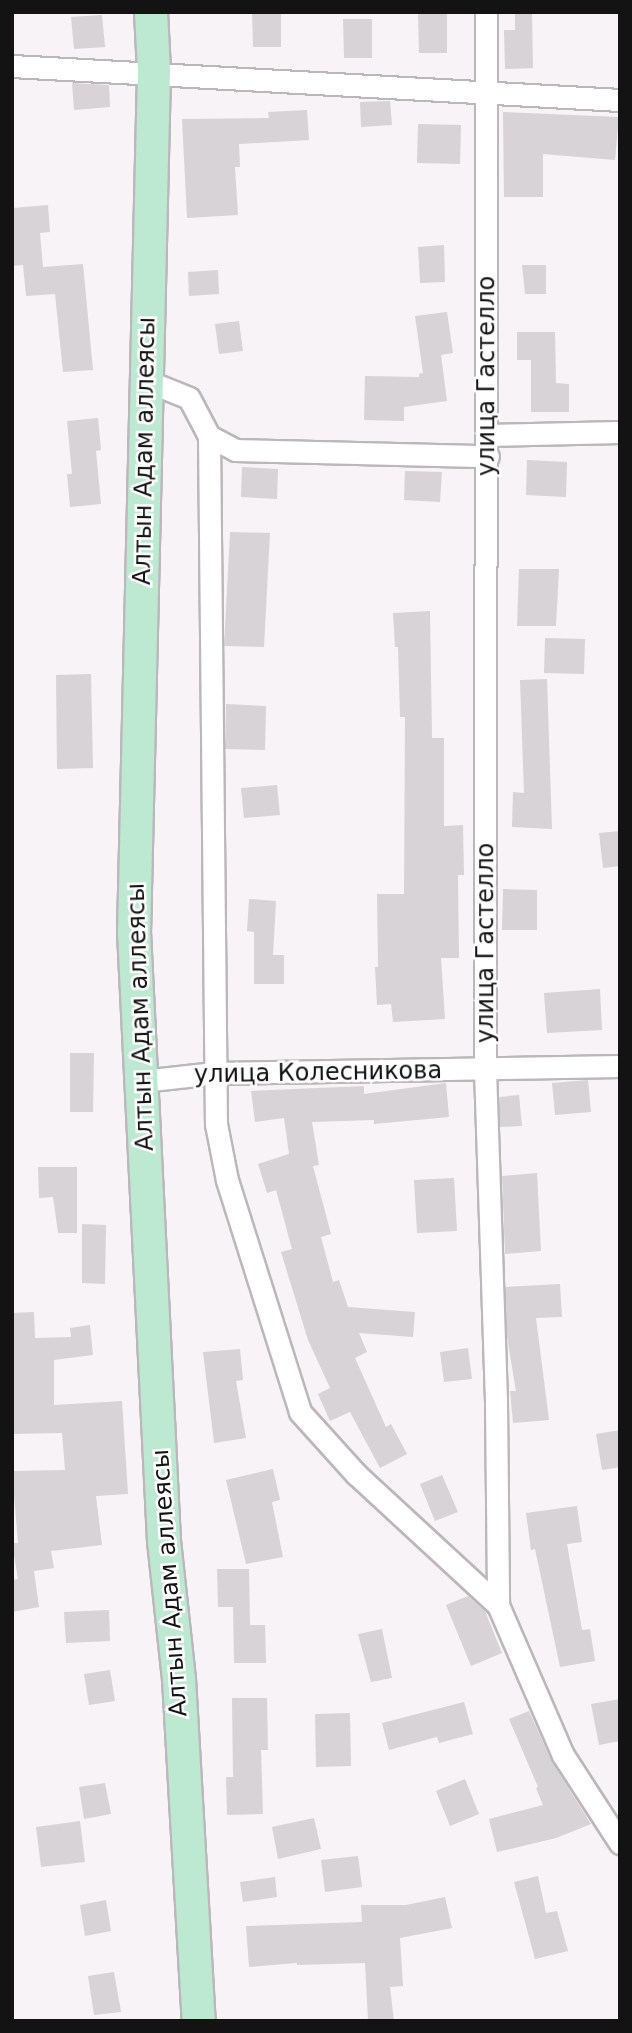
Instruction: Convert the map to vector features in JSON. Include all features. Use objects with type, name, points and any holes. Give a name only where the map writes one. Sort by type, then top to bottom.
[{"type":"main road","name":"Алтын Адам аллеясы","points":[[151,12],[154,72],[134,932],[164,1541],[179,1679],[199,2021]]},
{"type":"street","name":"улица Гастелло","points":[[486,12],[488,445],[485,1069],[496,1403],[498,1605],[563,1755],[620,1843]]},
{"type":"street","points":[[12,66],[620,100]]},
{"type":"street","points":[[147,381],[189,398],[209,436],[216,1124],[227,1180],[300,1412],[356,1474],[498,1605]]},
{"type":"street","points":[[209,436],[235,450],[250,452],[488,445],[620,432]]},
{"type":"street","name":"улица Колесникова","points":[[142,1081],[215,1073],[620,1066]]},
{"type":"building","points":[[252,12],[281,12],[281,47],[253,47]]},
{"type":"building","points":[[418,12],[447,12],[447,53],[419,53]]},
{"type":"building","points":[[515,12],[532,12],[533,68],[505,69],[504,30],[515,30]]},
{"type":"building","points":[[102,15],[105,47],[74,49],[71,17]]},
{"type":"building","points":[[343,19],[372,19],[372,58],[344,58]]},
{"type":"building","points":[[72,83],[109,85],[110,107],[74,110]]},
{"type":"building","points":[[390,101],[392,125],[361,127],[360,102]]},
{"type":"building","points":[[307,110],[309,140],[239,144],[240,167],[235,167],[238,215],[187,218],[182,119],[269,118],[268,112]]},
{"type":"building","points":[[503,112],[619,117],[615,160],[543,154],[543,197],[504,197]]},
{"type":"building","points":[[418,124],[461,125],[460,164],[417,163]]},
{"type":"building","points":[[48,205],[50,232],[40,233],[43,267],[83,264],[93,370],[63,372],[55,294],[26,296],[23,265],[12,266],[12,208]]},
{"type":"building","points":[[444,245],[445,282],[420,283],[418,247]]},
{"type":"building","points":[[522,265],[546,265],[546,294],[525,294]]},
{"type":"building","points":[[218,270],[219,294],[189,296],[188,272]]},
{"type":"building","points":[[447,312],[453,353],[441,355],[447,401],[404,407],[404,421],[364,420],[365,376],[419,377],[419,374],[423,373],[415,316]]},
{"type":"building","points":[[239,321],[243,351],[219,354],[215,324]]},
{"type":"building","points":[[517,332],[555,332],[556,383],[569,384],[569,412],[531,412],[531,360],[517,360]]},
{"type":"building","points":[[98,418],[101,450],[96,451],[101,504],[70,507],[67,474],[72,474],[67,421]]},
{"type":"building","points":[[527,460],[567,462],[566,497],[526,495]]},
{"type":"building","points":[[242,467],[278,469],[277,499],[241,497]]},
{"type":"building","points":[[405,471],[442,472],[440,502],[404,500]]},
{"type":"building","points":[[230,532],[270,533],[264,647],[224,646]]},
{"type":"building","points":[[519,569],[559,569],[556,626],[517,626]]},
{"type":"building","points":[[430,611],[432,738],[444,738],[444,826],[463,825],[464,875],[458,875],[459,958],[441,958],[445,1019],[393,1022],[391,1004],[377,1005],[375,967],[378,967],[377,894],[404,894],[405,717],[400,717],[398,647],[395,647],[393,613]]},
{"type":"building","points":[[545,638],[585,639],[584,674],[544,673]]},
{"type":"building","points":[[91,674],[93,768],[57,769],[56,675]]},
{"type":"building","points":[[547,679],[552,829],[512,827],[513,792],[524,793],[520,680]]},
{"type":"building","points":[[226,704],[266,706],[265,750],[225,749]]},
{"type":"building","points":[[277,785],[280,815],[244,818],[241,788]]},
{"type":"building","points":[[620,831],[620,866],[603,868],[599,833]]},
{"type":"building","points":[[503,889],[537,890],[537,930],[502,930]]},
{"type":"building","points":[[249,899],[276,901],[273,955],[284,955],[284,984],[254,984],[254,932],[247,931]]},
{"type":"building","points":[[600,989],[602,1030],[547,1033],[544,993]]},
{"type":"building","points":[[70,1053],[94,1053],[93,1112],[70,1112]]},
{"type":"building","points":[[588,1080],[591,1112],[555,1115],[552,1083]]},
{"type":"building","points":[[446,1083],[449,1117],[374,1124],[374,1120],[312,1122],[319,1165],[313,1166],[331,1234],[321,1237],[333,1282],[339,1280],[348,1307],[415,1312],[413,1337],[359,1333],[367,1352],[355,1358],[386,1427],[391,1424],[407,1454],[380,1468],[350,1412],[330,1421],[318,1394],[330,1388],[308,1340],[281,1252],[292,1249],[276,1190],[267,1193],[258,1164],[289,1154],[284,1118],[255,1122],[251,1091],[364,1086],[364,1094]]},
{"type":"building","points":[[519,1095],[522,1126],[500,1127],[499,1097]]},
{"type":"building","points":[[38,1167],[77,1167],[77,1233],[58,1233],[53,1197],[39,1198]]},
{"type":"building","points":[[537,1173],[541,1251],[505,1254],[502,1176]]},
{"type":"building","points":[[454,1178],[457,1231],[417,1233],[414,1180]]},
{"type":"building","points":[[82,1224],[106,1225],[105,1284],[82,1283]]},
{"type":"building","points":[[560,1284],[562,1317],[536,1318],[549,1420],[513,1423],[510,1391],[516,1391],[507,1337],[505,1287]]},
{"type":"building","points":[[34,1312],[35,1338],[71,1337],[70,1328],[90,1325],[93,1355],[54,1360],[54,1405],[122,1401],[128,1494],[96,1496],[102,1545],[51,1551],[54,1568],[34,1571],[39,1607],[12,1612],[12,1580],[18,1579],[12,1543],[18,1543],[12,1471],[65,1470],[62,1433],[12,1434],[12,1313]]},
{"type":"building","points":[[468,1348],[472,1379],[444,1382],[440,1352]]},
{"type":"building","points":[[240,1349],[243,1380],[236,1381],[246,1438],[214,1443],[203,1352]]},
{"type":"building","points":[[620,1430],[620,1467],[602,1470],[596,1434]]},
{"type":"building","points":[[273,1469],[280,1500],[272,1502],[283,1557],[246,1564],[226,1480]]},
{"type":"building","points":[[442,1475],[458,1512],[435,1521],[420,1484]]},
{"type":"building","points":[[577,1506],[582,1542],[567,1544],[582,1630],[590,1629],[595,1661],[560,1667],[535,1549],[531,1550],[526,1513]]},
{"type":"building","points":[[217,1569],[249,1569],[250,1625],[265,1625],[266,1663],[234,1663],[233,1607],[218,1607]]},
{"type":"building","points":[[468,1596],[485,1611],[502,1653],[471,1666],[446,1605]]},
{"type":"building","points":[[109,1610],[110,1641],[66,1643],[64,1612]]},
{"type":"building","points":[[382,1629],[392,1678],[371,1682],[358,1634]]},
{"type":"building","points":[[110,1670],[115,1701],[89,1705],[84,1674]]},
{"type":"building","points":[[232,1698],[267,1698],[268,1750],[261,1750],[263,1814],[227,1815],[226,1777],[233,1777]]},
{"type":"building","points":[[620,1699],[620,1741],[599,1745],[591,1704]]},
{"type":"building","points":[[464,1702],[473,1734],[439,1743],[437,1737],[389,1750],[382,1723]]},
{"type":"building","points":[[529,1711],[552,1762],[591,1824],[556,1838],[497,1852],[489,1819],[543,1805],[509,1719]]},
{"type":"building","points":[[350,1713],[351,1766],[316,1767],[315,1714]]},
{"type":"building","points":[[465,1779],[479,1814],[450,1826],[436,1791]]},
{"type":"building","points":[[105,1783],[111,1814],[84,1819],[79,1787]]},
{"type":"building","points":[[314,1818],[321,1849],[278,1859],[272,1827]]},
{"type":"building","points":[[80,1821],[85,1862],[41,1867],[36,1827]]},
{"type":"building","points":[[358,1856],[362,1887],[325,1892],[321,1860]]},
{"type":"building","points":[[538,1876],[546,1913],[557,1911],[568,1951],[535,1959],[514,1882]]},
{"type":"building","points":[[275,1877],[277,1897],[243,1902],[240,1882]]},
{"type":"building","points":[[445,1897],[452,1928],[400,1938],[403,1986],[390,1987],[394,2021],[368,2021],[365,1963],[297,1963],[249,1967],[246,1926],[362,1922],[361,1905],[406,1905]]},
{"type":"building","points":[[106,1900],[111,1931],[85,1936],[80,1905]]},
{"type":"building","points":[[114,1972],[121,2012],[94,2015],[88,1976]]}]
